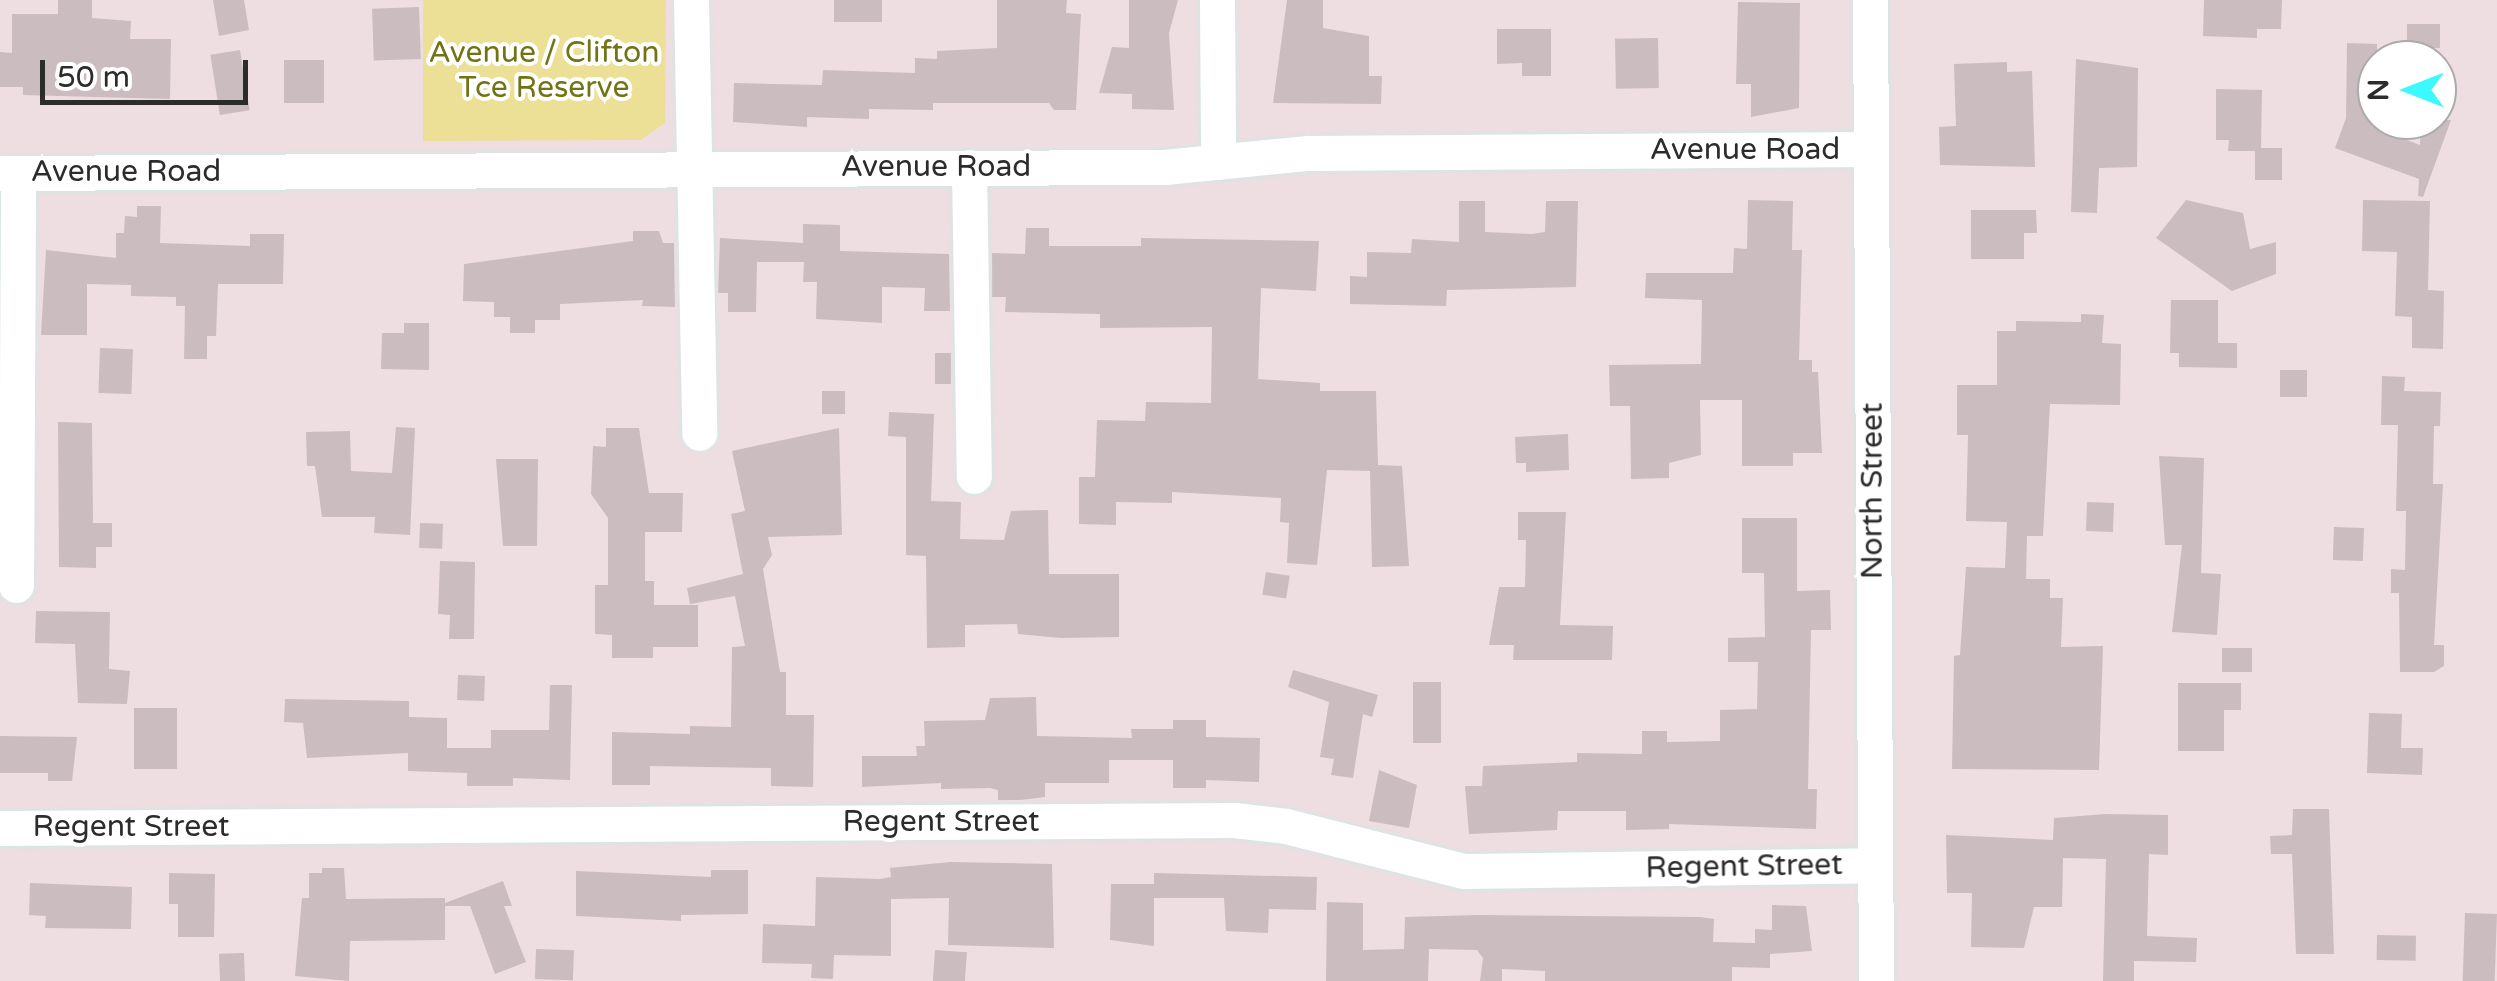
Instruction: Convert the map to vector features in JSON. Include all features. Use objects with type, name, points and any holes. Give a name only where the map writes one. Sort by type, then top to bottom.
[{"type":"street","points":[[691,0],[699,433]]},
{"type":"street","points":[[1217,0],[1218,162]]},
{"type":"street","name":"North Street","points":[[1870,0],[1876,981]]},
{"type":"street","name":"Avenue Road","points":[[9,173],[969,167],[1218,162],[1308,153],[1871,148]]},
{"type":"street","points":[[969,167],[974,476]]},
{"type":"street","points":[[9,173],[16,585]]},
{"type":"street","name":"Regent Street","points":[[0,828],[1234,820],[1286,826],[1464,871],[1875,865]]},
{"type":"green space","name":"Avenue / Clifton Tce Reserve","points":[[423,0],[666,0],[665,123],[641,140],[423,141]]},
{"type":"building","points":[[58,0],[92,0],[92,18],[131,21],[130,39],[171,39],[170,99],[23,95],[23,87],[0,87],[0,52],[12,53],[12,14],[58,14]]},
{"type":"building","points":[[213,0],[244,0],[249,30],[219,36]]},
{"type":"building","points":[[834,0],[882,0],[882,22],[834,22]]},
{"type":"building","points":[[997,0],[1067,0],[1066,13],[1081,14],[1076,110],[1054,110],[1049,103],[933,103],[933,110],[869,109],[869,119],[807,117],[807,127],[733,122],[734,83],[822,85],[823,70],[915,73],[915,58],[937,59],[937,51],[997,48]]},
{"type":"building","points":[[1129,0],[1178,0],[1169,33],[1174,110],[1132,109],[1132,94],[1099,93],[1112,47],[1129,48]]},
{"type":"building","points":[[1287,0],[1323,0],[1323,28],[1369,36],[1369,76],[1382,76],[1381,104],[1273,103]]},
{"type":"building","points":[[2204,0],[2282,0],[2281,29],[2257,29],[2257,38],[2203,36]]},
{"type":"building","points":[[1738,2],[1800,3],[1799,108],[1751,117],[1751,84],[1736,84]]},
{"type":"building","points":[[419,7],[421,59],[374,61],[372,9]]},
{"type":"building","points":[[2407,24],[2440,24],[2440,40],[2407,40]]},
{"type":"building","points":[[1497,29],[1551,29],[1551,76],[1522,76],[1522,63],[1497,64]]},
{"type":"building","points":[[1658,38],[1659,88],[1616,89],[1615,39]]},
{"type":"building","points":[[2347,43],[2357,43],[2357,140],[2407,140],[2420,145],[2420,140],[2444,140],[2423,197],[2418,196],[2419,179],[2335,148],[2346,118]]},
{"type":"building","points":[[240,50],[250,110],[220,115],[210,55]]},
{"type":"building","points":[[2076,59],[2138,68],[2137,167],[2099,168],[2097,213],[2071,212]]},
{"type":"building","points":[[284,60],[324,60],[324,103],[284,103]]},
{"type":"building","points":[[2007,62],[2007,72],[2032,71],[2035,167],[1940,165],[1939,127],[1956,126],[1954,64]]},
{"type":"building","points":[[2216,89],[2262,90],[2261,148],[2282,148],[2282,180],[2255,180],[2255,151],[2228,151],[2229,140],[2216,140]]},
{"type":"building","points":[[1748,200],[1793,201],[1792,250],[1802,250],[1799,360],[1812,360],[1812,372],[1818,372],[1822,453],[1793,453],[1793,466],[1742,466],[1742,400],[1700,400],[1701,455],[1669,463],[1669,478],[1631,479],[1630,406],[1610,406],[1609,365],[1701,364],[1702,300],[1645,298],[1646,273],[1733,273],[1734,248],[1747,249]]},
{"type":"building","points":[[2186,200],[2243,213],[2250,249],[2276,242],[2276,274],[2232,291],[2156,238]]},
{"type":"building","points":[[2363,200],[2430,201],[2428,290],[2444,291],[2443,349],[2412,348],[2412,317],[2395,316],[2397,252],[2362,251]]},
{"type":"building","points":[[1459,201],[1485,201],[1485,232],[1532,234],[1545,232],[1546,201],[1578,201],[1576,287],[1447,290],[1446,306],[1350,304],[1350,276],[1367,277],[1367,252],[1411,253],[1412,239],[1459,242]]},
{"type":"building","points":[[137,206],[161,206],[160,243],[250,246],[250,234],[284,234],[283,284],[218,284],[216,336],[207,336],[207,359],[184,359],[185,306],[176,306],[176,297],[131,296],[131,285],[87,284],[87,335],[41,335],[46,250],[116,258],[116,233],[124,233],[125,216],[137,217]]},
{"type":"building","points":[[1971,210],[2036,210],[2037,233],[2024,233],[2024,259],[1971,259]]},
{"type":"building","points":[[803,224],[840,225],[840,251],[949,254],[950,311],[924,311],[925,288],[882,287],[882,323],[816,319],[817,282],[803,282],[804,262],[757,262],[756,312],[728,312],[728,293],[718,293],[720,238],[803,243]]},
{"type":"building","points":[[1026,228],[1049,228],[1049,246],[1141,246],[1141,238],[1319,241],[1316,291],[1261,288],[1258,379],[1320,383],[1320,391],[1376,391],[1378,465],[1402,466],[1409,566],[1372,567],[1370,471],[1327,470],[1317,565],[1287,563],[1289,523],[1280,522],[1281,498],[1172,492],[1172,503],[1116,502],[1116,525],[1079,524],[1079,477],[1095,477],[1097,420],[1145,421],[1146,402],[1211,403],[1212,327],[1100,328],[1100,314],[1005,312],[1006,297],[992,297],[992,253],[1025,254]]},
{"type":"building","points":[[633,231],[659,231],[663,243],[674,243],[675,307],[642,306],[643,300],[560,304],[560,320],[535,320],[535,333],[510,333],[510,317],[494,317],[494,302],[463,301],[464,264],[633,241]]},
{"type":"building","points":[[2171,300],[2218,300],[2218,343],[2237,343],[2237,368],[2179,367],[2179,353],[2170,353]]},
{"type":"building","points":[[2081,314],[2104,315],[2102,343],[2121,344],[2120,405],[2050,404],[2043,536],[2027,536],[2026,579],[2050,579],[2050,598],[2063,598],[2061,647],[2103,646],[2099,770],[1952,769],[1954,656],[1960,655],[1966,567],[2005,568],[2007,522],[1966,521],[1968,435],[1957,435],[1957,385],[1997,385],[1997,331],[2016,331],[2016,321],[2081,322]]},
{"type":"building","points":[[404,323],[429,323],[429,370],[381,369],[382,333],[404,333]]},
{"type":"building","points":[[100,348],[133,349],[131,394],[98,393]]},
{"type":"building","points":[[935,353],[951,353],[951,384],[935,384]]},
{"type":"building","points":[[2280,370],[2307,370],[2307,397],[2280,397]]},
{"type":"building","points":[[2382,376],[2405,377],[2404,391],[2441,392],[2440,426],[2434,426],[2433,484],[2443,484],[2434,645],[2444,645],[2444,666],[2434,672],[2400,672],[2399,593],[2391,593],[2391,569],[2405,570],[2406,511],[2396,511],[2398,425],[2381,425]]},
{"type":"building","points":[[822,391],[845,391],[845,414],[822,414]]},
{"type":"building","points":[[889,412],[934,414],[931,501],[961,502],[960,539],[1004,540],[1011,511],[1048,510],[1049,574],[1119,574],[1119,637],[1061,638],[1018,634],[1017,624],[965,625],[965,647],[927,648],[926,556],[906,555],[906,437],[888,436]]},
{"type":"building","points":[[58,422],[92,423],[93,523],[112,523],[112,547],[96,547],[96,568],[59,567]]},
{"type":"building","points":[[396,427],[415,428],[410,535],[374,533],[375,517],[322,517],[315,466],[307,466],[306,432],[350,431],[351,471],[392,473]]},
{"type":"building","points":[[606,428],[639,428],[649,493],[683,493],[682,532],[645,532],[645,581],[654,581],[654,605],[698,605],[698,647],[653,647],[653,658],[612,658],[612,635],[595,634],[595,585],[608,585],[608,518],[591,494],[593,446],[606,447]]},
{"type":"building","points":[[839,428],[842,535],[768,537],[772,555],[763,569],[780,672],[786,672],[786,715],[814,715],[813,787],[771,786],[771,768],[650,766],[650,785],[612,785],[612,732],[690,734],[690,726],[731,727],[732,647],[745,646],[735,596],[690,604],[687,588],[743,574],[731,514],[745,511],[732,451]]},
{"type":"building","points":[[1568,434],[1569,470],[1526,472],[1526,463],[1516,463],[1515,437]]},
{"type":"building","points":[[2159,456],[2204,458],[2201,573],[2221,574],[2217,635],[2172,632],[2182,545],[2165,545]]},
{"type":"building","points":[[496,459],[538,459],[537,546],[503,546]]},
{"type":"building","points":[[2087,502],[2114,503],[2113,532],[2086,531]]},
{"type":"building","points":[[1518,512],[1566,512],[1560,625],[1613,626],[1612,660],[1513,660],[1514,645],[1489,645],[1499,587],[1525,587],[1526,540],[1518,540]]},
{"type":"building","points":[[1742,518],[1797,518],[1797,591],[1830,590],[1831,630],[1811,630],[1808,789],[1817,789],[1816,829],[1669,824],[1669,829],[1626,830],[1626,811],[1558,811],[1557,830],[1469,834],[1465,786],[1482,786],[1483,766],[1577,762],[1577,753],[1642,754],[1642,731],[1667,731],[1667,742],[1720,741],[1720,710],[1757,709],[1758,662],[1728,662],[1728,638],[1765,637],[1764,573],[1742,573]]},
{"type":"building","points":[[420,523],[443,524],[442,549],[419,548]]},
{"type":"building","points":[[2334,527],[2364,528],[2363,561],[2333,560]]},
{"type":"building","points":[[440,561],[475,562],[474,639],[449,639],[450,615],[438,614]]},
{"type":"building","points":[[1266,572],[1290,576],[1286,598],[1262,595]]},
{"type":"building","points":[[36,611],[110,612],[109,669],[130,671],[127,704],[78,703],[75,644],[35,643]]},
{"type":"building","points":[[2222,648],[2252,648],[2252,672],[2222,672]]},
{"type":"building","points":[[1293,670],[1378,695],[1372,717],[1363,714],[1353,778],[1331,775],[1334,759],[1320,757],[1329,702],[1288,687]]},
{"type":"building","points":[[458,675],[485,676],[484,701],[457,700]]},
{"type":"building","points":[[1413,682],[1441,682],[1441,743],[1413,743]]},
{"type":"building","points":[[2178,683],[2241,683],[2241,710],[2224,710],[2224,751],[2178,751]]},
{"type":"building","points":[[550,685],[572,685],[570,780],[513,778],[513,786],[467,786],[467,773],[408,771],[408,753],[307,758],[303,723],[284,722],[285,699],[409,701],[409,717],[447,718],[447,748],[491,748],[491,730],[549,730]]},
{"type":"building","points":[[1036,697],[1037,736],[1132,738],[1131,729],[1173,729],[1173,720],[1206,720],[1206,737],[1260,738],[1259,782],[1206,780],[1206,788],[1173,788],[1173,760],[1109,760],[1109,783],[1045,783],[1045,797],[1021,800],[998,800],[998,790],[990,788],[941,789],[941,783],[862,787],[862,756],[917,756],[916,746],[925,746],[924,721],[985,720],[990,698]]},
{"type":"building","points":[[134,708],[177,708],[177,769],[134,769]]},
{"type":"building","points":[[2369,713],[2402,714],[2401,748],[2423,748],[2422,775],[2367,773]]},
{"type":"building","points":[[0,736],[77,737],[72,781],[48,781],[48,773],[0,773]]},
{"type":"building","points":[[1379,770],[1417,785],[1409,828],[1369,821]]},
{"type":"building","points":[[2293,809],[2329,809],[2334,954],[2296,954],[2292,854],[2271,854],[2270,836],[2292,835]]},
{"type":"building","points":[[2168,815],[2168,855],[2149,854],[2147,936],[2197,938],[2196,962],[2134,961],[2134,981],[2103,981],[2106,859],[2063,858],[2062,907],[2034,907],[2024,948],[1971,947],[1972,893],[1947,893],[1946,835],[2053,840],[2054,818]]},
{"type":"building","points":[[950,862],[1052,864],[1054,948],[948,945],[949,898],[891,899],[891,956],[834,955],[833,979],[811,978],[812,964],[762,963],[763,924],[815,926],[816,877],[880,879],[891,877],[890,868]]},
{"type":"building","points":[[322,868],[344,868],[346,899],[445,898],[445,903],[503,881],[512,906],[504,906],[526,962],[495,974],[470,906],[445,906],[445,940],[350,941],[349,981],[295,976],[302,898],[309,898],[309,873],[322,873]]},
{"type":"building","points":[[711,870],[748,870],[748,914],[681,915],[681,921],[576,916],[576,871],[711,877]]},
{"type":"building","points":[[169,873],[215,874],[214,937],[178,937],[178,904],[169,904]]},
{"type":"building","points":[[1154,873],[1317,877],[1316,910],[1269,909],[1268,933],[1226,931],[1224,898],[1154,898],[1154,946],[1110,940],[1111,884],[1154,884]]},
{"type":"building","points":[[30,883],[132,887],[131,929],[45,928],[46,916],[29,915]]},
{"type":"building","points":[[1327,902],[1363,903],[1363,950],[1404,949],[1405,917],[1479,915],[1700,917],[1714,919],[1713,942],[1755,943],[1755,929],[1772,930],[1772,905],[1806,906],[1812,951],[1770,954],[1770,968],[1732,967],[1732,981],[1545,981],[1545,971],[1502,969],[1502,981],[1480,981],[1483,958],[1477,950],[1429,949],[1428,981],[1326,981]]},
{"type":"building","points":[[2465,913],[2497,914],[2495,981],[2463,981]]},
{"type":"building","points":[[2377,935],[2416,936],[2416,961],[2377,960]]},
{"type":"building","points":[[536,949],[574,950],[573,980],[535,979]]},
{"type":"building","points":[[935,950],[967,952],[965,981],[933,981]]},
{"type":"building","points":[[244,953],[245,981],[220,981],[219,954]]}]
